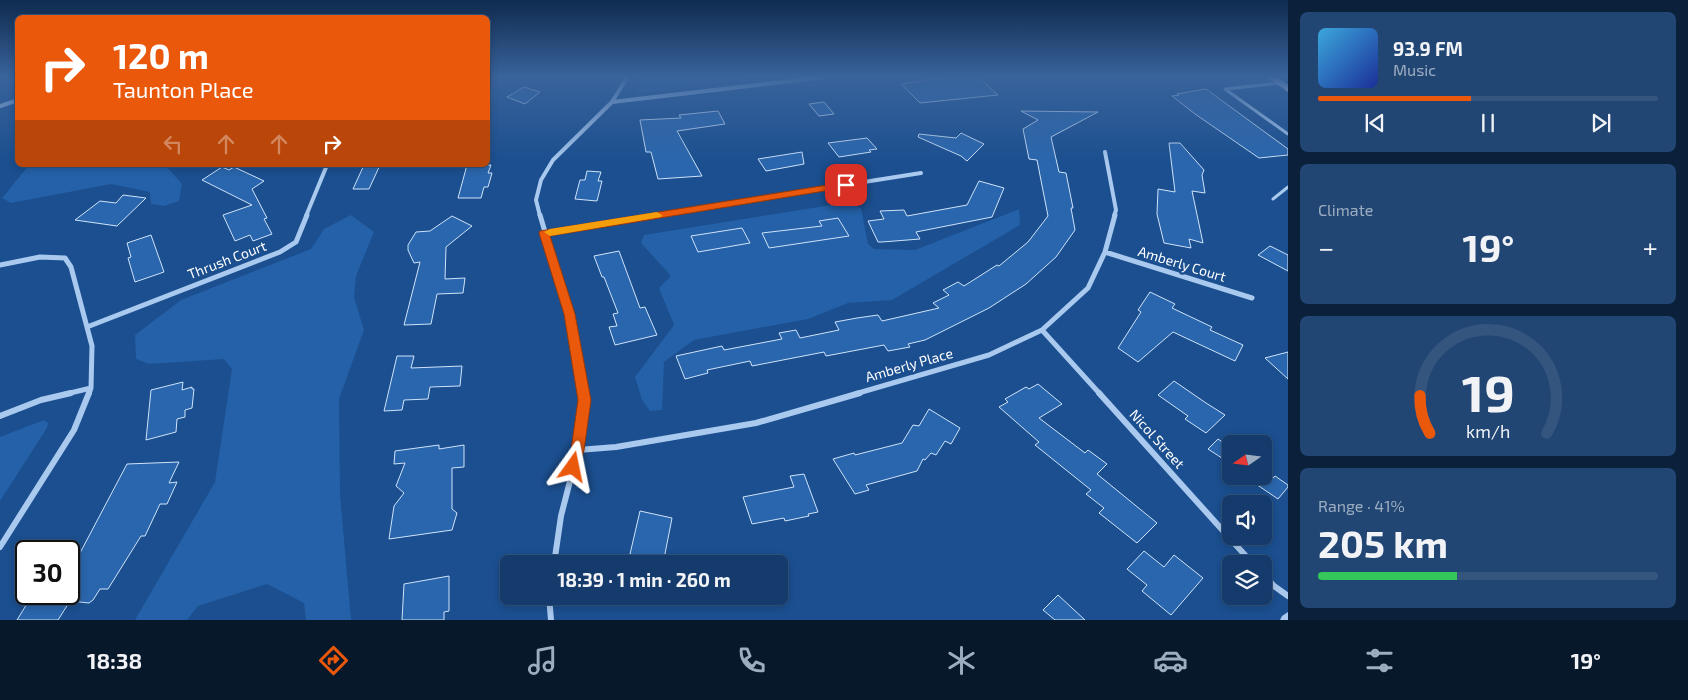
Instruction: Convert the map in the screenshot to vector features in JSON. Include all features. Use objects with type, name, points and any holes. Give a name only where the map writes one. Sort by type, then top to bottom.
[{"type":"street","points":[[555,555],[560,516],[578,450],[584,400],[569,314],[536,200],[541,180],[553,160],[609,105]]},
{"type":"street","name":"Amberly Place","points":[[578,450],[616,448],[756,423],[989,354],[1042,330],[1088,288],[1106,252],[1116,210],[1105,152]]},
{"type":"street","name":"Thrush Court","points":[[87,327],[280,252],[296,242],[326,167]]},
{"type":"street","points":[[544,233],[922,173]]},
{"type":"street","name":"Amberly Court","points":[[1106,252],[1252,298]]},
{"type":"street","points":[[0,266],[24,259],[51,256],[64,258],[72,267],[92,346],[91,388],[74,430],[0,547]]},
{"type":"street","name":"Nicol Street","points":[[1042,330],[1245,555]]},
{"type":"street","points":[[0,416],[41,400],[91,388]]},
{"type":"street","points":[[1272,584],[1288,596]]},
{"type":"street","points":[[550,605],[551,620]]},
{"type":"lane","points":[[1246,105],[1288,134]]},
{"type":"lane","points":[[1273,199],[1288,187]]},
{"type":"shaded area","points":[[27,167],[167,167],[182,184],[179,201],[164,206],[151,204],[150,192],[111,184],[11,203],[2,198]]},
{"type":"shaded area","points":[[844,203],[861,208],[868,244],[874,249],[915,250],[1019,209],[1020,225],[892,300],[848,303],[808,319],[694,340],[664,362],[662,410],[650,411],[642,400],[635,377],[674,325],[659,288],[671,276],[641,243],[644,235]]},
{"type":"shaded area","points":[[351,215],[374,232],[356,276],[354,297],[364,330],[339,399],[340,494],[351,620],[306,620],[304,603],[267,584],[198,606],[187,620],[135,620],[215,482],[232,369],[224,359],[149,364],[136,359],[135,335],[181,300],[311,249],[324,229]]},
{"type":"shaded area","points":[[44,420],[48,423],[47,428],[0,501],[0,437]]},
{"type":"building","points":[[810,105],[826,105],[834,114],[819,116]]},
{"type":"building","points":[[1183,105],[1228,105],[1288,149],[1288,155],[1259,158]]},
{"type":"building","points":[[718,111],[725,124],[677,131],[702,176],[658,179],[651,152],[646,152],[640,120],[681,118],[679,115]]},
{"type":"building","points":[[1021,111],[1098,112],[1051,137],[1059,172],[1066,173],[1075,230],[1056,257],[1026,284],[989,308],[925,340],[908,344],[910,347],[888,351],[884,345],[826,356],[824,352],[752,366],[750,361],[707,370],[708,373],[685,379],[676,356],[722,346],[724,350],[782,339],[779,333],[796,330],[800,338],[839,330],[835,322],[878,315],[882,321],[939,308],[933,303],[949,295],[943,290],[958,282],[964,286],[997,265],[999,266],[1028,242],[1048,216],[1037,160],[1029,159],[1023,129],[1038,120]]},
{"type":"building","points":[[961,133],[984,144],[967,161],[961,156],[918,137],[919,134],[956,138]]},
{"type":"building","points":[[867,138],[877,149],[869,150],[871,152],[839,157],[828,143]]},
{"type":"building","points":[[1169,143],[1180,143],[1204,170],[1202,175],[1205,193],[1192,191],[1203,243],[1189,239],[1191,248],[1164,243],[1157,214],[1158,189],[1175,192]]},
{"type":"building","points":[[802,152],[804,164],[766,171],[758,159]]},
{"type":"building","points":[[491,165],[488,173],[492,173],[488,187],[484,187],[481,198],[458,198],[466,167],[490,167]]},
{"type":"building","points":[[222,167],[229,170],[234,167],[264,181],[252,189],[267,218],[264,219],[272,234],[253,241],[250,235],[235,241],[223,215],[252,205],[202,180]]},
{"type":"building","points":[[363,167],[379,167],[369,189],[353,189]]},
{"type":"building","points":[[587,171],[601,172],[598,181],[602,181],[597,201],[575,199],[580,180],[585,180]]},
{"type":"building","points":[[979,181],[1004,188],[992,217],[916,232],[920,239],[878,242],[868,221],[884,219],[880,211],[904,210],[907,216],[967,205]]},
{"type":"building","points":[[123,195],[146,198],[117,226],[75,220],[100,201],[116,203]]},
{"type":"building","points":[[452,216],[472,226],[446,247],[445,279],[465,278],[463,293],[437,294],[431,324],[404,325],[420,262],[414,263],[408,250],[408,245],[416,232],[430,231]]},
{"type":"building","points":[[838,218],[849,236],[769,248],[762,233],[822,226],[819,221]]},
{"type":"building","points":[[742,228],[750,243],[698,252],[691,236]]},
{"type":"building","points":[[151,235],[164,272],[135,282],[128,258],[131,257],[127,243]]},
{"type":"building","points":[[1270,246],[1288,255],[1288,271],[1258,255]]},
{"type":"building","points":[[619,251],[640,308],[645,307],[657,335],[615,345],[609,327],[617,326],[613,314],[618,313],[594,256]]},
{"type":"building","points":[[1150,292],[1175,304],[1172,308],[1212,327],[1210,330],[1243,345],[1235,361],[1173,332],[1138,362],[1118,348],[1141,312],[1138,310]]},
{"type":"building","points":[[1288,352],[1288,379],[1265,358]]},
{"type":"building","points":[[397,356],[414,356],[411,368],[462,366],[460,386],[430,387],[428,399],[404,400],[402,410],[384,411]]},
{"type":"building","points":[[1174,381],[1225,415],[1206,433],[1185,419],[1188,416],[1158,395]]},
{"type":"building","points":[[183,382],[182,390],[192,387],[194,389],[192,408],[185,410],[185,417],[177,419],[176,432],[146,440],[151,390]]},
{"type":"building","points":[[1038,384],[1062,404],[1039,418],[1085,453],[1088,450],[1107,464],[1097,474],[1157,523],[1137,543],[1099,513],[1104,508],[1086,494],[1091,490],[1035,445],[1039,442],[999,407],[1008,402],[1005,399],[1026,387],[1029,389]]},
{"type":"building","points":[[929,409],[960,428],[951,444],[945,441],[936,455],[931,453],[925,460],[923,459],[917,471],[866,485],[869,490],[855,494],[833,459],[902,443],[913,425],[919,426]]},
{"type":"building","points":[[1218,439],[1222,442],[1222,458],[1208,449]]},
{"type":"building","points":[[439,445],[439,449],[464,445],[464,467],[452,468],[452,509],[457,513],[452,530],[389,539],[394,506],[404,493],[396,486],[405,463],[394,464],[395,451]]},
{"type":"building","points":[[179,462],[169,483],[177,482],[167,504],[160,504],[145,536],[141,536],[108,589],[100,589],[89,603],[80,602],[80,553],[127,464]]},
{"type":"building","points":[[804,474],[818,512],[785,521],[784,518],[752,524],[743,497],[794,487],[790,476]]},
{"type":"building","points":[[1275,476],[1288,485],[1278,499],[1257,485],[1272,485],[1272,478]]},
{"type":"building","points":[[640,511],[672,518],[665,555],[630,554]]},
{"type":"building","points":[[1144,551],[1164,567],[1174,555],[1203,578],[1171,615],[1142,591],[1147,585],[1127,569]]},
{"type":"building","points":[[449,576],[449,611],[444,612],[444,620],[402,620],[404,584]]},
{"type":"building","points":[[1058,595],[1085,620],[1055,620],[1043,610]]},
{"type":"building","points":[[26,605],[67,605],[58,620],[17,620]]},
{"type":"slow traffic","points":[[550,232],[657,215]]},
{"type":"route","points":[[573,467],[578,450],[584,400],[569,314],[544,233],[846,185]]}]
